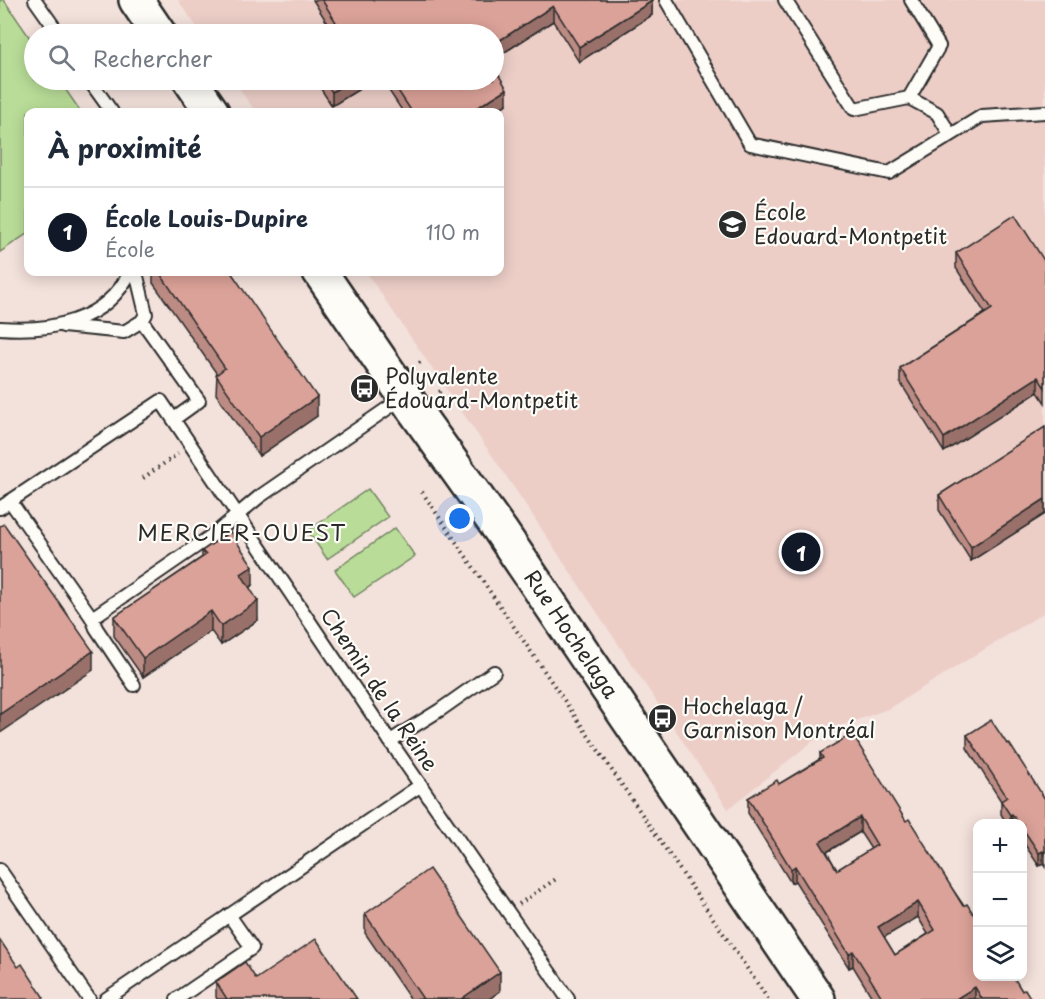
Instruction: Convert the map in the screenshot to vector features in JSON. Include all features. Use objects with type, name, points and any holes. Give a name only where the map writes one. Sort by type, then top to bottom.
[{"type":"main road","points":[[136,0],[152,24]]},
{"type":"main road","points":[[197,90],[209,108]]},
{"type":"main road","name":"Rue Hochelaga","points":[[323,276],[500,530],[818,999]]},
{"type":"lane","points":[[35,0],[52,24]]},
{"type":"lane","points":[[666,0],[750,144],[889,173],[982,116],[1045,112]]},
{"type":"lane","points":[[785,0],[854,109],[909,98],[937,113],[950,134]]},
{"type":"lane","points":[[909,98],[939,46],[911,0]]},
{"type":"lane","points":[[96,90],[109,108]]},
{"type":"lane","points":[[0,328],[27,330],[75,321],[94,311],[113,296],[127,276]]},
{"type":"lane","points":[[57,326],[124,332],[142,321],[146,314],[137,276]]},
{"type":"lane","points":[[142,321],[199,401],[174,419]]},
{"type":"lane","points":[[92,618],[217,532],[259,497],[405,396]]},
{"type":"lane","name":"Chemin de la Reine","points":[[5,505],[161,401],[390,741],[568,999]]},
{"type":"lane","points":[[5,505],[92,618],[96,628],[134,685]]},
{"type":"lane","points":[[390,741],[495,672]]},
{"type":"lane","points":[[106,999],[420,785]]},
{"type":"lane","points":[[0,870],[89,999]]},
{"type":"lane","points":[[177,999],[252,948],[229,915]]},
{"type":"path","points":[[143,478],[181,452]]},
{"type":"path","points":[[422,492],[768,999]]},
{"type":"path","points":[[519,904],[556,879]]},
{"type":"shaded area","points":[[178,0],[1045,0],[1045,612],[888,709],[824,732],[728,809],[517,492],[369,276],[504,276],[504,108],[253,108],[240,90],[504,90],[504,24],[195,24]]},
{"type":"green space","points":[[0,0],[4,0],[24,29],[24,90],[66,90],[78,108],[24,108],[24,236],[0,252]]},
{"type":"green space","points":[[368,489],[388,517],[327,559],[308,531]]},
{"type":"green space","points":[[395,528],[415,556],[354,597],[335,570]]},
{"type":"building","points":[[322,0],[652,0],[579,47],[553,6],[504,38],[504,24],[337,24]]},
{"type":"building","points":[[504,84],[507,89],[476,108],[409,108],[398,90],[504,90]]},
{"type":"building","points":[[1015,215],[1045,262],[1045,388],[1038,377],[944,438],[900,368],[992,309],[956,253]]},
{"type":"building","points":[[162,276],[234,276],[317,397],[259,437],[216,375],[225,368]]},
{"type":"building","points":[[1045,427],[1045,499],[971,547],[939,495]]},
{"type":"building","points":[[4,524],[93,651],[0,714],[0,526]]},
{"type":"building","points":[[230,532],[253,566],[241,574],[258,601],[221,626],[211,611],[143,658],[114,617],[206,555],[202,551]]},
{"type":"building","points":[[991,720],[1007,744],[1009,743],[1045,799],[1045,854],[1043,851],[1039,853],[1027,835],[1027,819],[1016,819],[1012,814],[1010,815],[1001,801],[1007,797],[967,735]]},
{"type":"building","points":[[852,734],[906,821],[909,819],[963,906],[967,904],[973,913],[973,981],[1016,981],[1031,999],[982,999],[975,987],[956,999],[883,999],[853,951],[849,954],[795,866],[791,869],[748,798],[777,780],[779,784],[823,758],[820,753]],"holes":[[[860,817],[877,845],[837,870],[820,842]],[[918,902],[935,930],[895,955],[878,927]]]},
{"type":"building","points":[[429,869],[500,972],[461,999],[423,999],[365,914]]},
{"type":"building","points":[[316,939],[357,999],[227,999],[216,982],[245,962],[256,979]]},
{"type":"building","points":[[0,940],[18,967],[22,964],[44,998],[0,999]]},
{"type":"place","name":"École Edouard-Montpetit","points":[[733,225]]},
{"type":"place","name":"Polyvalente Édouard-Montpetit","points":[[364,389]]},
{"type":"place","name":"École Louis-Dupire","points":[[801,552]]},
{"type":"place","name":"Hochelaga / Garnison Montréal","points":[[662,719]]},
{"type":"district","name":"MERCIER-OUEST","points":[[242,533]]}]
